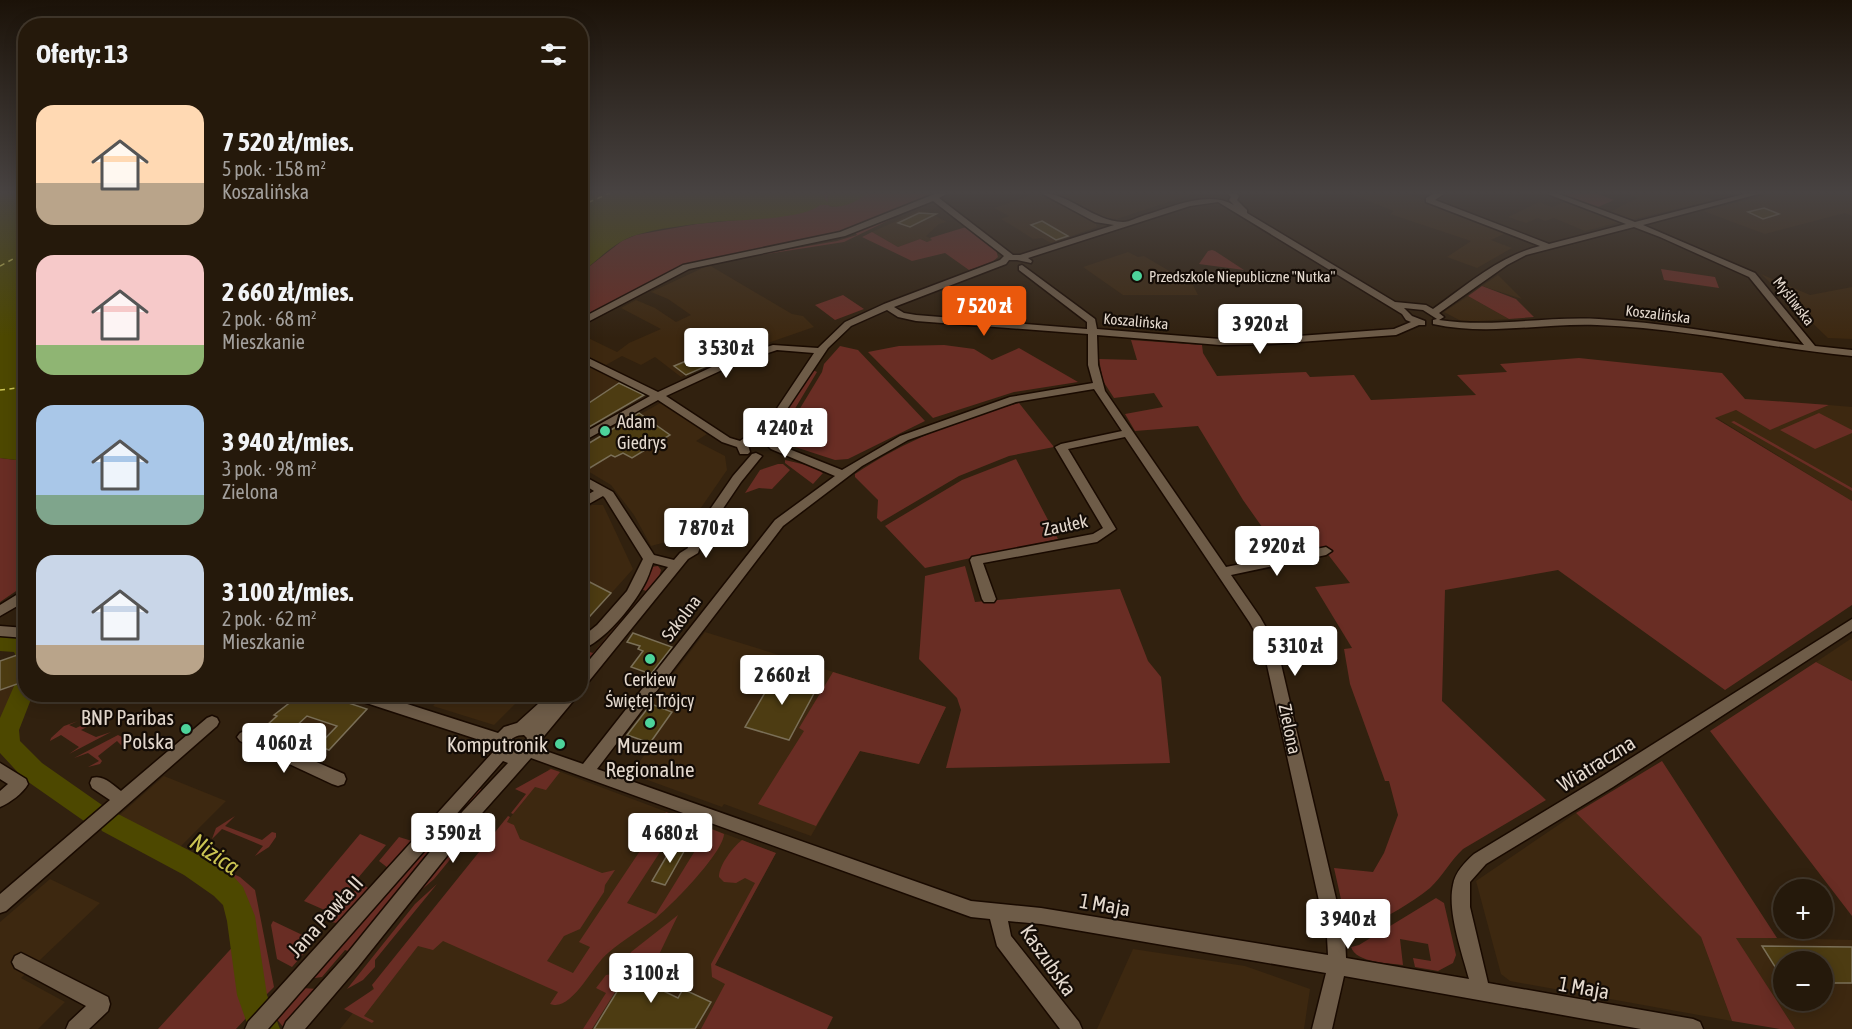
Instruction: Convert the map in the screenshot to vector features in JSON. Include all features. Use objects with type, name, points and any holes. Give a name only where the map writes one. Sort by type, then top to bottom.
[{"type":"street","points":[[588,319],[686,267],[812,241]]},
{"type":"street","points":[[987,241],[1090,318],[1092,333]]},
{"type":"street","points":[[737,479],[737,469],[744,445],[760,436],[778,415],[821,351],[837,333],[865,315],[887,306],[1076,241]]},
{"type":"street","points":[[1289,241],[1390,302],[1408,310],[1435,313]]},
{"type":"street","points":[[1534,241],[1547,246]]},
{"type":"street","points":[[1408,310],[1409,318],[1418,322],[1435,313],[1514,257],[1566,241]]},
{"type":"street","name":"Myśliwska","points":[[1674,241],[1752,274],[1813,350]]},
{"type":"street","name":"Koszalińska","points":[[887,306],[907,317],[1188,340],[1255,341],[1396,332],[1418,322]]},
{"type":"street","name":"Koszalińska","points":[[1435,313],[1459,327],[1555,321],[1600,322],[1852,353]]},
{"type":"street","name":"Zielona","points":[[1092,333],[1096,385],[1262,631],[1275,662],[1336,938],[1336,967],[1322,1029]]},
{"type":"street","points":[[588,436],[709,371],[771,348],[788,346],[821,351]]},
{"type":"street","points":[[588,361],[659,396],[726,440],[744,445],[756,456]]},
{"type":"street","name":"Szkolna","points":[[587,771],[769,532],[843,475],[892,445],[941,423],[1014,399],[1096,385]]},
{"type":"street","points":[[588,671],[680,561],[694,550],[697,539],[737,479],[756,456],[772,447],[779,425],[778,415]]},
{"type":"street","name":"Zaułek","points":[[989,599],[976,561],[1097,538],[1110,529],[1061,447],[1128,434]]},
{"type":"street","points":[[760,436],[772,447],[843,475]]},
{"type":"street","points":[[588,482],[603,490],[623,515],[650,558]]},
{"type":"street","points":[[588,500],[603,490]]},
{"type":"street","points":[[1222,572],[1326,551]]},
{"type":"street","points":[[650,558],[680,561]]},
{"type":"street","points":[[588,640],[637,587],[642,570],[650,558]]},
{"type":"street","points":[[0,611],[18,599]]},
{"type":"street","name":"Wiatraczna","points":[[1481,991],[1462,908],[1460,888],[1469,869],[1852,624]]},
{"type":"street","points":[[3,630],[18,631]]},
{"type":"street","points":[[383,702],[403,708],[504,750],[528,739],[564,702]]},
{"type":"street","points":[[293,1029],[352,961],[469,816],[487,798],[554,702]]},
{"type":"street","points":[[0,905],[212,722]]},
{"type":"street","points":[[469,816],[504,750],[510,731],[528,739]]},
{"type":"street","points":[[245,737],[339,779]]},
{"type":"street","name":"1 Maja","points":[[528,739],[587,771],[956,905],[997,913],[1041,916],[1693,1029]]},
{"type":"street","name":"Jana Pawła II","points":[[255,1029],[504,750]]},
{"type":"street","points":[[0,770],[20,784],[0,800]]},
{"type":"street","points":[[98,783],[122,800]]},
{"type":"street","name":"Kaszubska","points":[[997,913],[1003,940],[1072,1029]]},
{"type":"street","points":[[21,962],[101,1004],[76,1029]]},
{"type":"shaded area","points":[[0,241],[18,241],[18,460],[0,458]]},
{"type":"shaded area","points":[[588,241],[623,241],[588,267]]},
{"type":"shaded area","points":[[622,241],[799,241],[687,265],[588,314],[588,268]]},
{"type":"shaded area","points":[[837,241],[846,241],[844,242],[710,263]]},
{"type":"shaded area","points":[[870,241],[888,241],[898,247],[914,241],[984,241],[996,250],[998,257],[991,263],[969,270],[945,253],[912,261]]},
{"type":"shaded area","points":[[888,241],[914,241],[898,247]]},
{"type":"shaded area","points":[[1471,241],[1494,241],[1512,248],[1477,268],[1447,257]]},
{"type":"shaded area","points":[[1212,250],[1244,270],[1199,264],[1208,251]]},
{"type":"shaded area","name":"Przedszkole Niepubliczne \"Nutka\"","points":[[1128,252],[1138,257],[1144,256],[1193,285],[1198,295],[1123,295],[1083,267]]},
{"type":"shaded area","points":[[709,265],[792,314],[803,316],[814,327],[727,357],[681,377],[655,357],[641,365],[622,356],[606,365],[588,356],[588,338],[617,352],[629,343],[661,329],[621,308],[636,300],[655,308],[676,322],[691,315],[668,299],[651,292]]},
{"type":"shaded area","points":[[1661,269],[1715,277],[1719,288],[1664,280]]},
{"type":"shaded area","points":[[1761,274],[1810,295],[1852,287],[1852,339],[1828,338]]},
{"type":"shaded area","points":[[1498,275],[1522,299],[1482,286]]},
{"type":"shaded area","points":[[1482,286],[1516,299],[1534,317],[1509,319],[1468,296]]},
{"type":"shaded area","points":[[843,295],[864,309],[835,320],[815,305]]},
{"type":"shaded area","points":[[1468,296],[1509,319],[1463,322],[1444,312]]},
{"type":"shaded area","points":[[1131,340],[1202,345],[1203,353],[1217,376],[1306,372],[1310,377],[1354,375],[1371,400],[1476,395],[1457,375],[1507,372],[1500,364],[1579,358],[1722,373],[1745,399],[1829,405],[1770,430],[1736,410],[1715,418],[1852,501],[1852,605],[1725,690],[1558,570],[1445,590],[1442,701],[1546,800],[1463,849],[1430,888],[1407,905],[1365,929],[1359,930],[1347,926],[1334,868],[1373,872],[1384,853],[1398,815],[1389,781],[1385,781],[1350,684],[1344,649],[1352,648],[1315,587],[1350,583],[1323,548],[1290,554],[1287,550],[1279,551],[1243,500],[1198,426],[1135,431],[1125,414],[1163,407],[1154,393],[1114,398],[1103,381],[1099,359],[1137,360]]},
{"type":"shaded area","points":[[944,345],[974,349],[992,360],[1019,348],[1078,382],[1014,392],[933,418],[868,352],[899,346]]},
{"type":"shaded area","points":[[840,346],[858,350],[925,421],[848,459],[835,460],[787,445],[784,439],[822,372],[824,364]]},
{"type":"shaded area","points":[[588,365],[642,394],[588,428]]},
{"type":"shaded area","points":[[813,370],[817,372],[787,422],[782,424],[787,410]]},
{"type":"shaded area","points":[[662,402],[696,423],[707,434],[696,441],[725,456],[727,470],[676,544],[666,542],[651,546],[634,515],[611,485],[588,471],[588,444]]},
{"type":"shaded area","points":[[1019,403],[1054,447],[1009,456],[959,476],[881,522],[877,518],[878,500],[855,477],[855,474],[913,441],[976,416]]},
{"type":"shaded area","points":[[1829,405],[1852,407],[1852,501],[1715,417],[1736,410],[1770,429]]},
{"type":"shaded area","points":[[1819,413],[1852,430],[1852,433],[1815,449],[1780,430]]},
{"type":"shaded area","points":[[1734,421],[1852,488],[1852,491],[1731,422]]},
{"type":"shaded area","points":[[0,458],[18,460],[18,590],[0,602]]},
{"type":"shaded area","points":[[1016,459],[1058,539],[925,568],[885,526],[962,480]]},
{"type":"shaded area","points":[[785,460],[823,469],[821,472],[823,473],[813,484],[785,463]]},
{"type":"shaded area","points":[[783,464],[790,470],[772,489],[759,488],[745,493],[760,470]]},
{"type":"shaded area","points":[[592,505],[603,505],[633,569],[588,619],[588,508]]},
{"type":"shaded area","points":[[658,566],[661,570],[659,577],[588,663],[588,652],[593,653],[646,591],[641,589],[651,567]]},
{"type":"shaded area","points":[[965,566],[975,602],[1120,589],[1148,661],[1161,677],[1170,763],[946,768],[961,710],[957,698],[919,659],[925,576]]},
{"type":"shaded area","points":[[705,632],[946,707],[919,764],[860,751],[811,836],[724,804],[722,807],[631,774],[650,747],[648,743],[627,735]]},
{"type":"shaded area","points":[[1852,638],[1852,681],[1816,662]]},
{"type":"shaded area","points":[[18,655],[18,687],[0,726],[0,661]]},
{"type":"shaded area","points":[[1816,662],[1852,681],[1852,916],[1833,891],[1833,879],[1824,879],[1710,731]]},
{"type":"shaded area","points":[[833,672],[946,707],[919,764],[860,751],[816,826],[758,804],[804,731],[799,728]]},
{"type":"shaded area","points":[[300,702],[344,702],[368,709],[329,750],[313,744],[298,756],[254,737],[282,708]]},
{"type":"shaded area","points":[[437,702],[517,702],[494,725],[433,706]]},
{"type":"shaded area","points":[[78,721],[69,725],[76,728],[89,722],[93,724],[81,730],[96,737],[111,732],[69,754],[79,747],[61,735],[50,741],[64,726]]},
{"type":"shaded area","points":[[118,735],[124,738],[124,743],[122,746],[117,741],[98,756],[102,761],[100,764],[88,767],[99,761],[88,753],[74,758]]},
{"type":"shaded area","points":[[1662,761],[1773,932],[1773,938],[1736,938],[1773,995],[1773,1011],[1783,1011],[1795,1029],[1780,1029],[1732,1021],[1701,937],[1576,813]]},
{"type":"shaded area","points":[[550,768],[776,853],[715,965],[737,974],[707,1029],[340,1029]]},
{"type":"shaded area","points":[[551,769],[560,772],[546,790],[535,787],[513,814],[511,813],[526,794],[515,789]]},
{"type":"shaded area","points":[[164,776],[226,801],[178,849],[114,820]]},
{"type":"shaded area","points":[[476,787],[482,790],[351,952],[345,950],[322,977],[308,979]]},
{"type":"shaded area","points":[[666,812],[682,818],[627,903],[656,914],[709,828],[724,834],[721,843],[706,866],[684,891],[656,918],[608,953],[576,993],[561,1004],[550,1004],[558,992],[443,941],[433,950],[418,946],[364,1016],[374,1021],[372,1023],[344,1009],[374,989],[372,985],[508,816],[510,817],[507,822],[514,825],[520,839],[602,873],[615,870],[580,929],[564,936],[547,961],[573,973],[590,947],[579,942]]},
{"type":"shaded area","points":[[1576,813],[1701,937],[1732,1021],[1510,981],[1501,974],[1476,881]]},
{"type":"shaded area","points":[[235,816],[225,826],[262,840],[272,832],[276,833],[276,837],[269,847],[255,856],[263,846],[222,829],[212,839],[216,828]]},
{"type":"shaded area","points":[[471,825],[477,827],[434,879],[411,899]]},
{"type":"shaded area","points":[[360,834],[386,845],[329,912],[304,901]]},
{"type":"shaded area","points":[[399,837],[412,841],[388,868],[379,861]]},
{"type":"shaded area","points":[[742,840],[776,853],[715,965],[833,1017],[827,1029],[701,1029],[725,984],[712,977],[711,964],[755,883],[745,878],[736,883],[724,882],[719,877],[721,867],[727,857]]},
{"type":"shaded area","points":[[183,851],[240,877],[255,890],[274,987],[259,1002],[249,915],[243,900],[223,877]]},
{"type":"shaded area","points":[[50,879],[100,903],[21,978],[65,1002],[38,1029],[0,1029],[0,922]]},
{"type":"shaded area","points":[[437,884],[375,960],[375,967],[363,980],[347,989],[415,904]]},
{"type":"shaded area","points":[[365,886],[370,889],[343,919],[337,923],[331,922],[335,913],[358,887]]},
{"type":"shaded area","points":[[1436,898],[1444,903],[1456,955],[1453,963],[1438,971],[1415,967],[1413,958],[1431,961],[1428,944],[1400,939],[1403,965],[1366,959],[1354,952],[1351,947],[1359,945]]},
{"type":"shaded area","points":[[678,915],[654,965],[637,958],[634,963],[628,958],[631,952]]},
{"type":"shaded area","points":[[273,921],[315,941],[292,967],[277,959],[271,925]]},
{"type":"shaded area","points":[[1735,937],[1852,940],[1852,1029],[1795,1029],[1783,1011],[1833,1011],[1833,951],[1773,951],[1773,995]]},
{"type":"shaded area","points":[[238,941],[239,980],[249,1015],[236,1029],[158,1029]]},
{"type":"shaded area","points":[[1133,949],[1245,966],[1310,989],[1304,1029],[1097,1029]]},
{"type":"shaded area","points":[[612,974],[623,979],[592,1029],[583,1029],[606,993],[596,988],[606,975]]},
{"type":"shaded area","points":[[302,988],[318,989],[284,1028],[276,1018]]},
{"type":"building","points":[[715,349],[727,357],[686,375],[674,366]]},
{"type":"building","points":[[619,383],[644,395],[588,428],[588,404]]},
{"type":"building","points":[[639,413],[670,435],[632,458],[623,453],[615,457],[611,455],[588,469],[588,444]]},
{"type":"building","points":[[588,581],[611,593],[588,618]]},
{"type":"building","name":"Cerkiew Świętej Trójcy","points":[[633,633],[672,647],[651,674],[631,667],[643,651],[638,649],[640,646],[627,642]]},
{"type":"building","points":[[18,655],[18,684],[0,690],[0,661]]},
{"type":"building","points":[[777,672],[819,684],[789,740],[745,727]]},
{"type":"building","points":[[291,702],[346,702],[367,709],[329,750],[318,746],[337,726],[307,716],[295,727],[318,739],[302,753],[257,734],[277,716],[274,715]]},
{"type":"building","name":"Muzeum Regionalne","points":[[651,704],[672,712],[650,743],[627,735]]},
{"type":"building","points":[[675,842],[687,846],[665,885],[652,881]]},
{"type":"building","points":[[1762,946],[1852,947],[1852,983],[1833,983],[1833,951],[1773,951],[1773,964]]},
{"type":"building","points":[[637,959],[663,971],[653,986],[678,998],[683,989],[711,1002],[695,1029],[594,1029]]},
{"type":"waterway","name":"Nizica","points":[[0,643],[18,644]]},
{"type":"waterway","name":"Nizica","points":[[18,702],[7,730],[8,745],[33,771],[93,813]]},
{"type":"waterway","name":"Nizica","points":[[111,823],[176,856],[210,877],[233,896],[242,921],[247,972],[252,995],[265,1029]]},
{"type":"ferry route","points":[[0,266],[18,256]]},
{"type":"ferry route","points":[[0,390],[18,388]]},
{"type":"place","name":"Przedszkole Niepubliczne \"Nutka\"","points":[[1137,276]]},
{"type":"place","name":"Adam Giedrys","points":[[605,431]]},
{"type":"place","name":"Cerkiew Świętej Trójcy","points":[[650,659]]},
{"type":"place","name":"Muzeum Regionalne","points":[[650,723]]},
{"type":"place","name":"BNP Paribas Polska","points":[[186,729]]},
{"type":"place","name":"Komputronik","points":[[560,744]]}]
